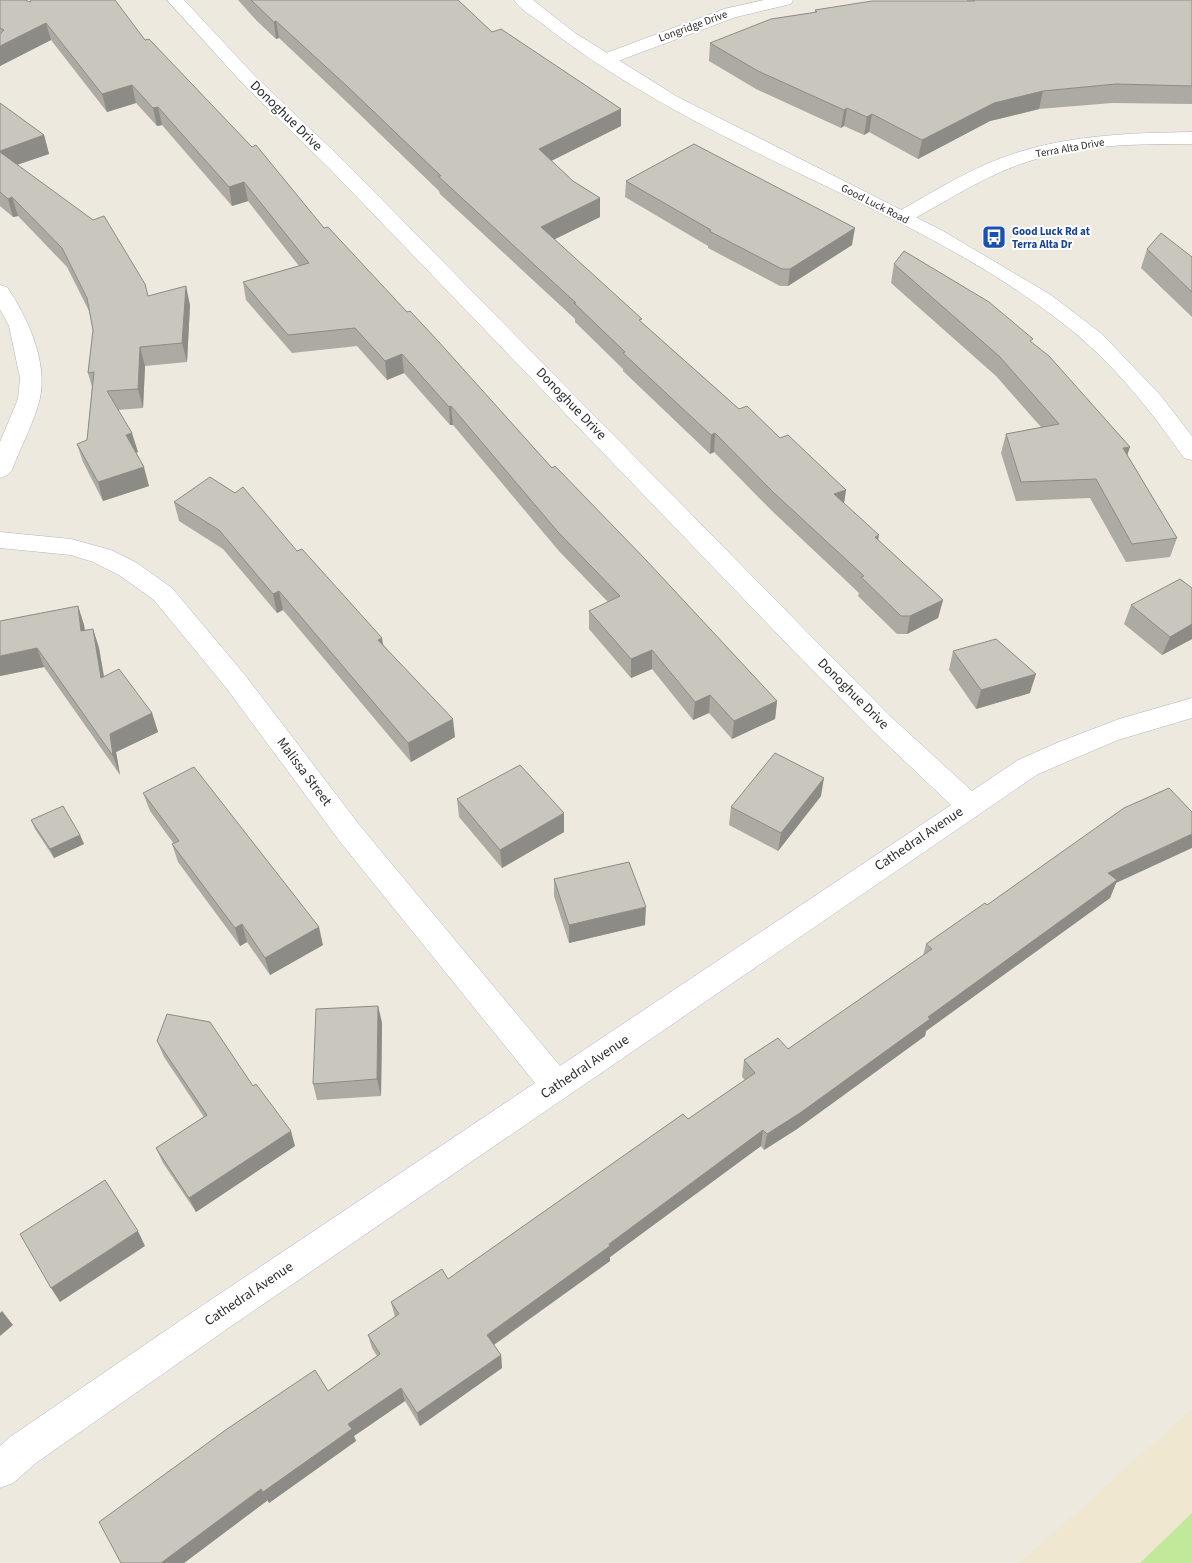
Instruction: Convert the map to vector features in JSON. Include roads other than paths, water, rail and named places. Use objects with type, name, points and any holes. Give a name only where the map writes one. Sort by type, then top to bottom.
[{"type":"street","name":"Donoghue Drive","points":[[175,0],[248,80],[337,165],[798,639],[881,723],[969,805]]},
{"type":"street","name":"Good Luck Road","points":[[522,0],[548,22],[604,60],[724,128],[903,218],[1003,272],[1078,326],[1114,358],[1149,395],[1192,454]]},
{"type":"street","name":"Longridge Drive","points":[[604,60],[730,12],[785,0]]},
{"type":"street","name":"Terra Alta Drive","points":[[903,218],[965,183],[1025,157],[1051,150],[1113,141],[1192,138]]},
{"type":"street","points":[[0,291],[20,326],[31,378],[29,399],[0,470]]},
{"type":"street","name":"Malissa Street","points":[[0,540],[71,547],[102,556],[128,569],[163,594],[236,682],[351,835],[557,1086]]},
{"type":"street","name":"Cathedral Avenue","points":[[0,1470],[23,1450],[102,1394],[969,805],[1028,767],[1084,741],[1133,723],[1192,708]]},
{"type":"place","name":"Good Luck Rd at Terra Alta Dr","points":[[994,237]]}]
